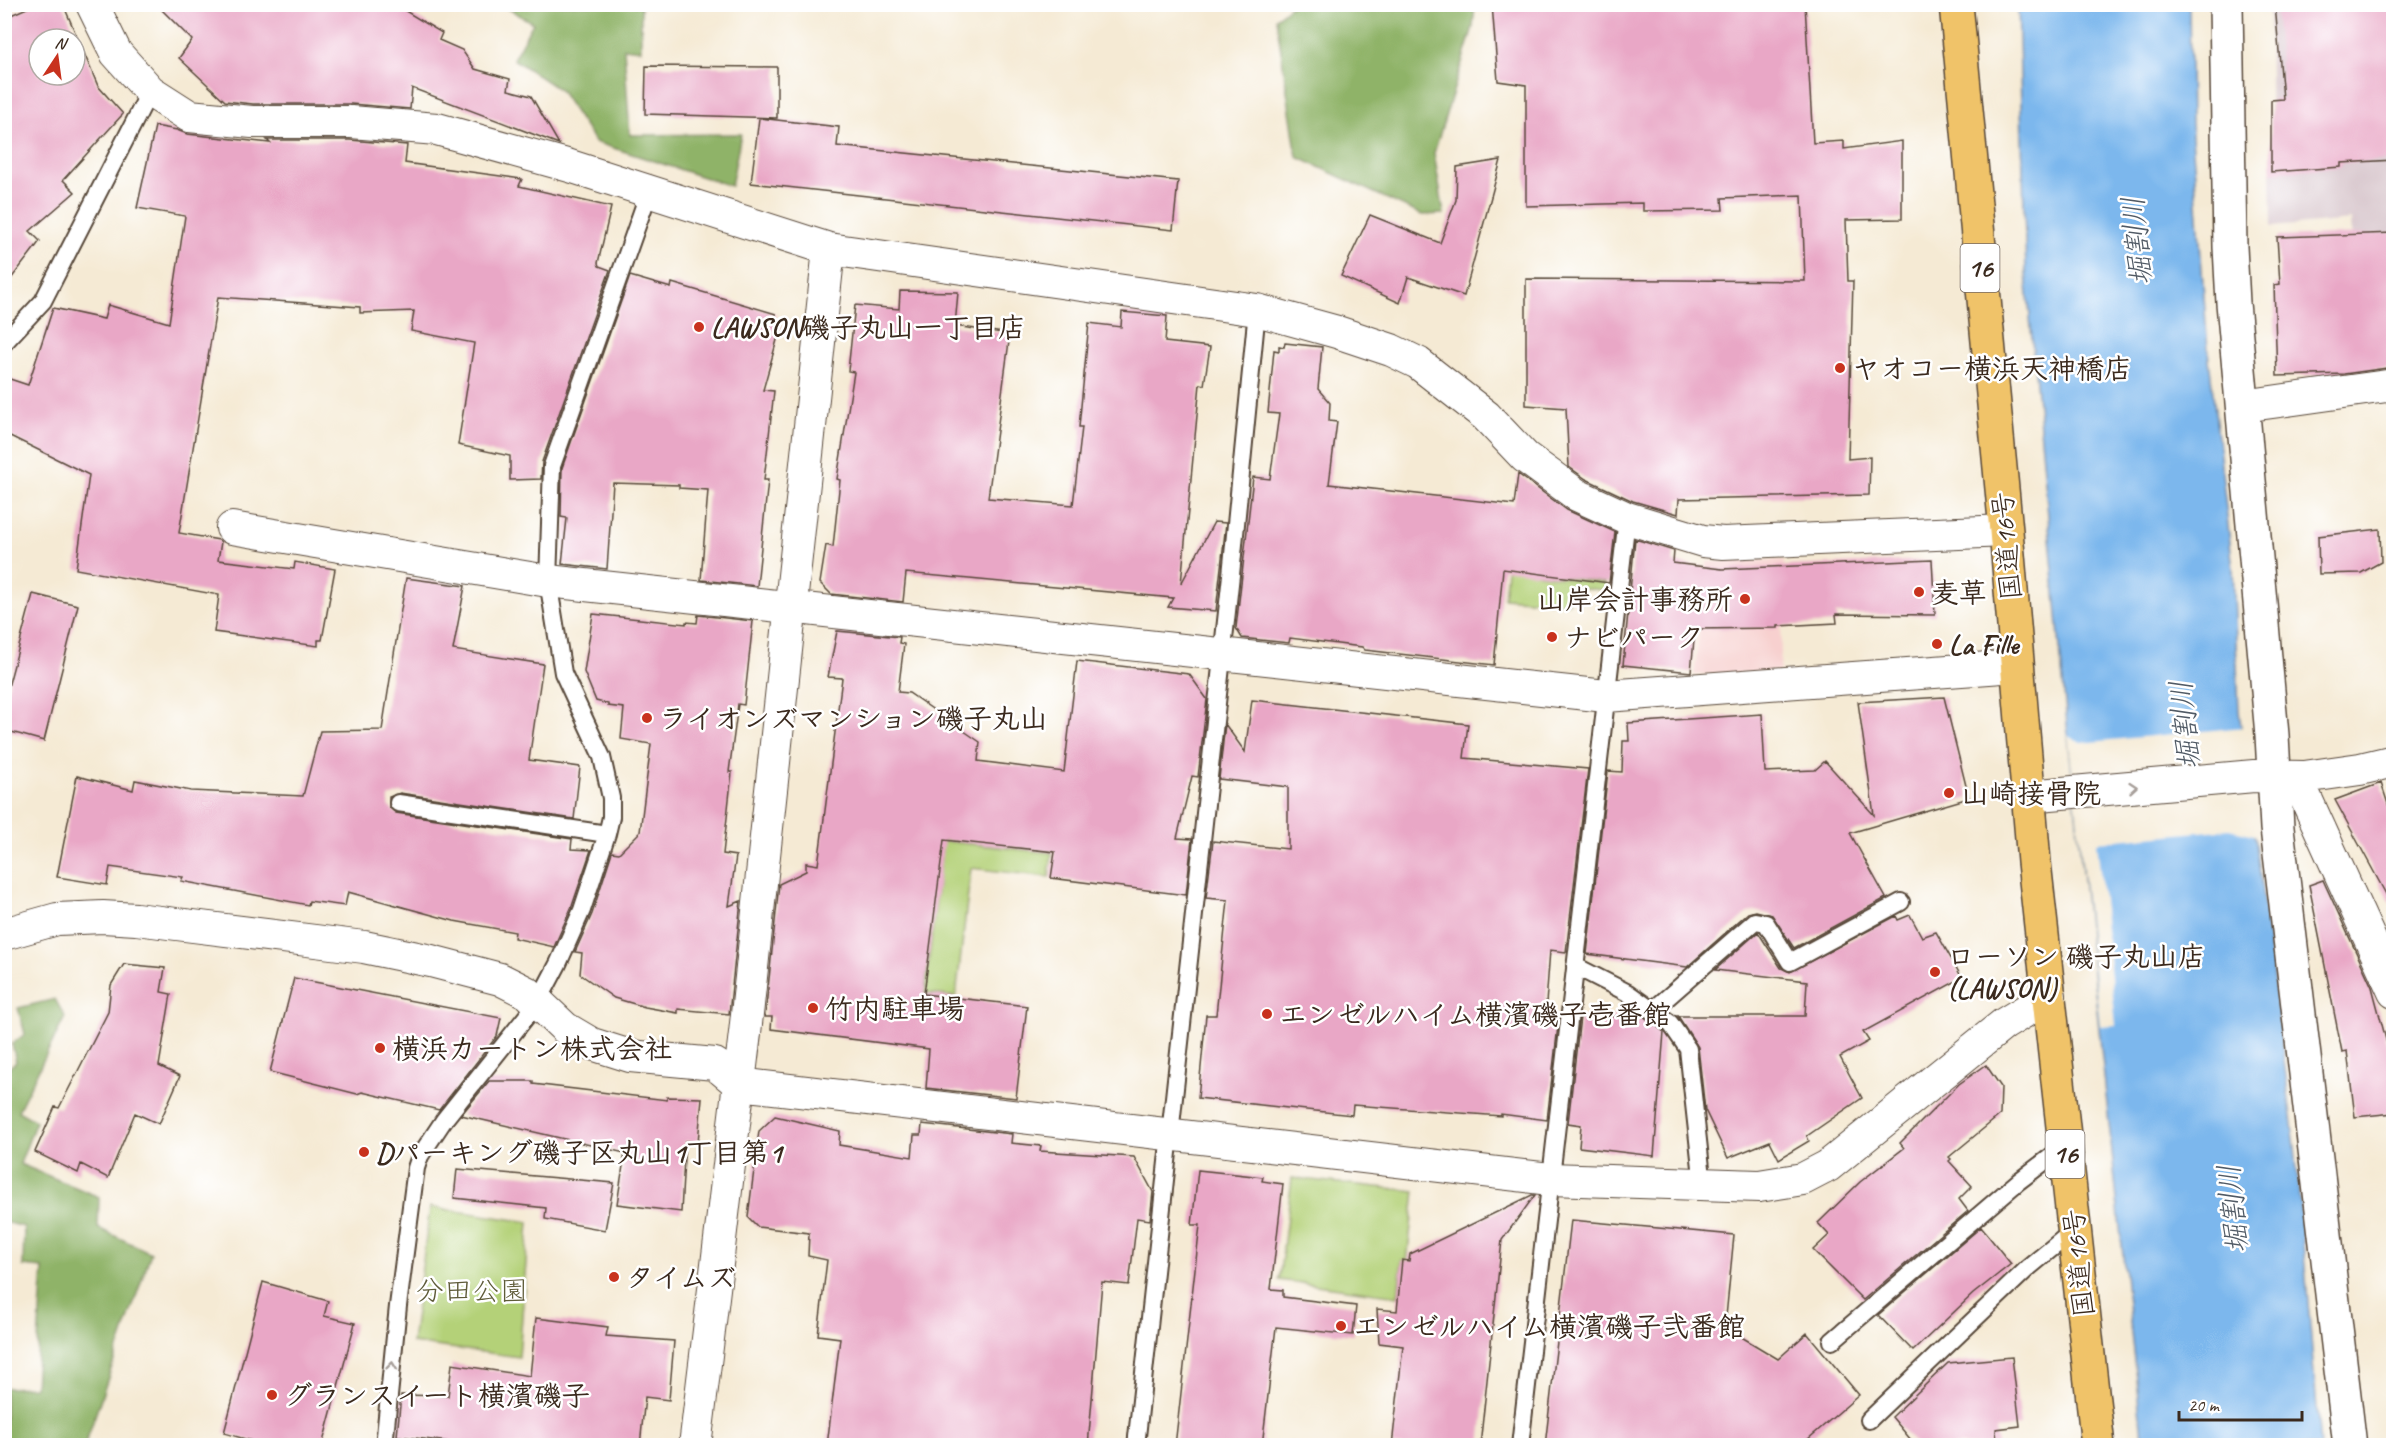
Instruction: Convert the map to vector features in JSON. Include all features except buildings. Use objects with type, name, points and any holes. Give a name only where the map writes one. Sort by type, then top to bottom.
[{"type":"highway","name":"国道16号","points":[[1956,4],[2006,531],[2028,796],[2098,1446]]},
{"type":"street","points":[[92,4],[116,53],[150,91],[189,116],[252,122],[351,122],[437,129],[570,166],[829,249],[1257,310],[1337,332],[1391,350],[1418,363],[1486,416],[1526,457],[1577,495],[1627,518],[1703,541],[1723,543],[2006,531]]},
{"type":"street","points":[[2226,4],[2230,247],[2243,406],[2264,777],[2277,828],[2350,1446]]},
{"type":"street","points":[[695,1446],[739,1084],[829,249]]},
{"type":"street","points":[[2243,406],[2394,385]]},
{"type":"street","points":[[232,528],[548,581],[1606,696],[2016,666]]},
{"type":"street","points":[[2028,796],[2264,777],[2304,777],[2360,769],[2394,761]]},
{"type":"street","points":[[2264,777],[2304,794],[2394,992]]},
{"type":"street","points":[[4,934],[57,919],[103,916],[316,940],[398,953],[500,979],[516,986],[538,1002],[565,1028],[592,1044],[630,1056],[715,1064],[739,1084],[1550,1179],[1703,1186],[1759,1186],[1803,1179],[1828,1166],[2004,1024],[2050,996]]},
{"type":"lane","points":[[4,344],[43,301],[150,91]]},
{"type":"lane","points":[[384,1446],[398,1306],[416,1168],[420,1156],[444,1120],[538,1002],[582,910],[611,817],[611,798],[602,757],[563,673],[548,581],[552,466],[649,192]]},
{"type":"lane","points":[[1136,1446],[1222,656],[1257,310]]},
{"type":"lane","points":[[1520,1446],[1627,518]]},
{"type":"lane","points":[[398,803],[607,834]]},
{"type":"lane","points":[[1652,1011],[1755,921],[1766,923],[1790,962],[1901,902]]},
{"type":"lane","points":[[1575,966],[1628,993],[1670,1023],[1688,1049],[1703,1186]]},
{"type":"lane","points":[[1832,1341],[2019,1181],[2065,1146]]},
{"type":"lane","points":[[1869,1420],[2028,1268],[2074,1230]]},
{"type":"shaded area","points":[[2269,5],[2393,5],[2393,264],[2354,266],[2351,220],[2272,227]]},
{"type":"shaded area","points":[[1784,560],[1780,671],[1694,675],[1707,562]]},
{"type":"green space","points":[[1293,4],[1475,5],[1473,27],[1434,153],[1444,214],[1422,215],[1297,157],[1276,18]]},
{"type":"green space","points":[[502,5],[641,5],[641,50],[624,48],[630,135],[741,134],[731,186],[595,142],[560,90],[513,59],[533,23]]},
{"type":"green space","points":[[1508,561],[1540,574],[1605,583],[1605,590],[1570,588],[1568,603],[1504,598]]},
{"type":"green space","points":[[943,841],[1052,853],[1049,877],[971,868],[956,997],[925,993]]},
{"type":"green space","points":[[55,999],[65,1017],[18,1111],[36,1121],[20,1164],[99,1197],[98,1228],[151,1253],[85,1445],[5,1445],[5,1388],[35,1387],[43,1268],[23,1266],[24,1227],[5,1222],[5,1070],[16,1062],[12,1044],[25,1034],[18,1008]]},
{"type":"green space","points":[[1292,1178],[1415,1191],[1407,1261],[1402,1260],[1398,1296],[1279,1280]]},
{"type":"green space","name":"分田公園","points":[[430,1207],[529,1222],[519,1357],[412,1343]]},
{"type":"water","name":"堀割川","points":[[2018,5],[2189,5],[2191,123],[2208,350],[2233,569],[2239,711],[2295,1147],[2320,1445],[2143,1445],[2068,736],[2026,273]]},
{"type":"pier","points":[[2244,727],[2258,836],[2230,829],[2097,842],[2116,1025],[2100,1026],[2068,736],[2081,743]]},
{"type":"place","name":"LAWSON磯子丸山一丁目店","points":[[699,327]]},
{"type":"place","name":"ヤオコー横浜天神橋店","points":[[1840,368]]},
{"type":"place","name":"麦草","points":[[1919,592]]},
{"type":"place","name":"山岸会計事務所","points":[[1745,599]]},
{"type":"place","name":"ナビパーク","points":[[1552,637]]},
{"type":"place","name":"La Fille","points":[[1937,644]]},
{"type":"place","name":"ライオンズマンション磯子丸山","points":[[647,718]]},
{"type":"place","name":"山崎接骨院","points":[[1949,793]]},
{"type":"place","name":"ローソン 磯子丸山店 (LAWSON)","points":[[1935,972]]},
{"type":"place","name":"竹内駐車場","points":[[813,1008]]},
{"type":"place","name":"エンゼルハイム横濱磯子壱番館","points":[[1267,1014]]},
{"type":"place","name":"横浜カートン株式会社","points":[[380,1048]]},
{"type":"place","name":"Dパーキング磯子区丸山1丁目第1","points":[[364,1152]]},
{"type":"place","name":"タイムズ","points":[[614,1277]]},
{"type":"place","name":"エンゼルハイム横濱磯子弐番館","points":[[1341,1326]]},
{"type":"place","name":"グランスイート横濱磯子","points":[[272,1395]]}]
